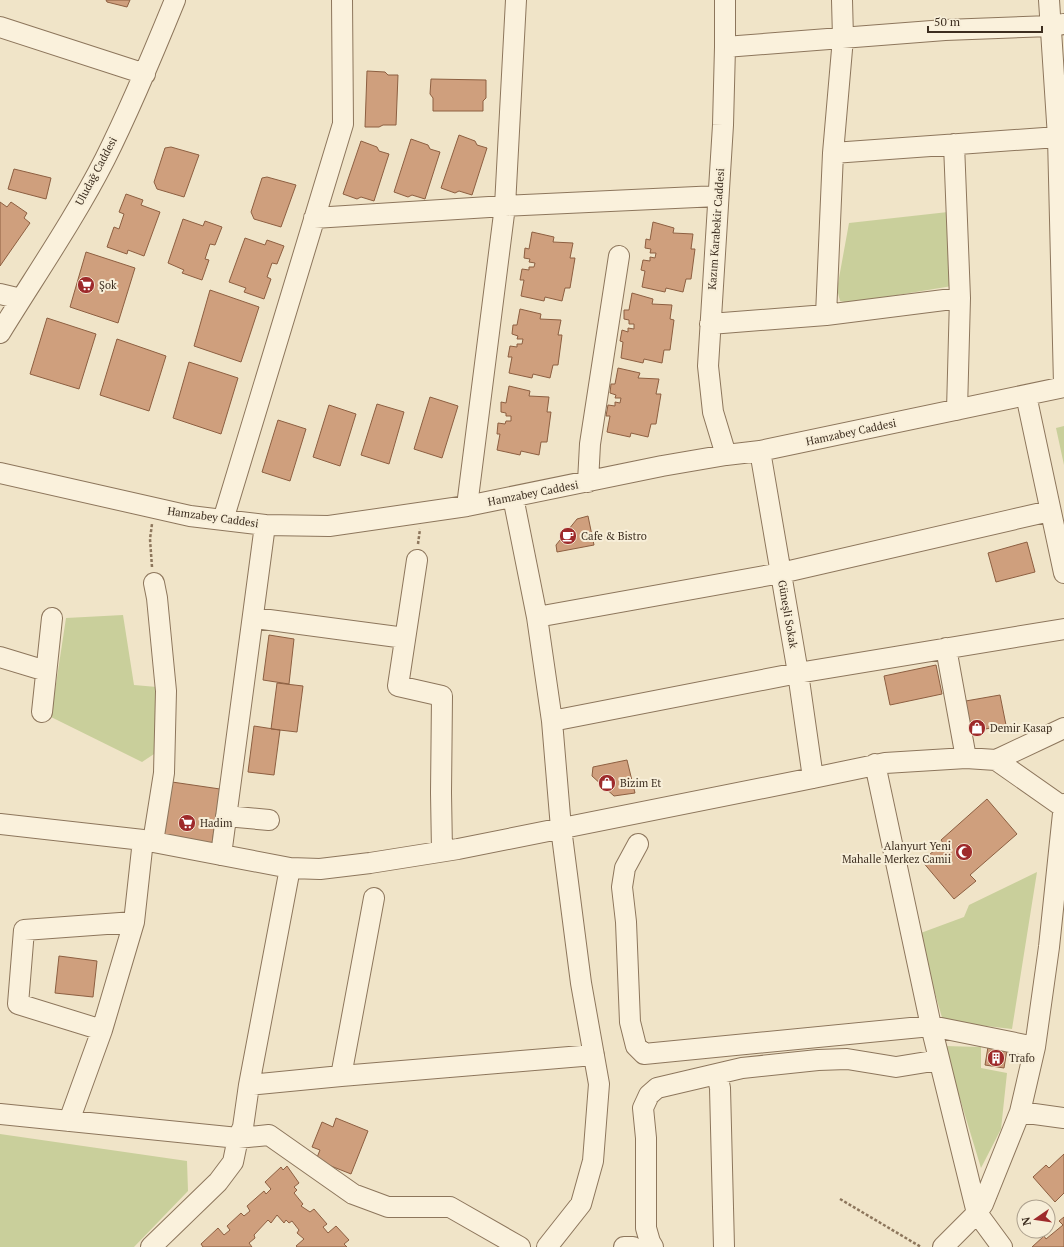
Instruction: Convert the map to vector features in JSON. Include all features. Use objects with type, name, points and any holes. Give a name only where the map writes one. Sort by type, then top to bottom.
[{"type":"street","name":"Uludağ Caddesi","points":[[0,333],[71,218],[105,159],[145,74],[175,0]]},
{"type":"street","points":[[223,520],[343,124],[342,0]]},
{"type":"street","points":[[467,506],[505,206],[516,0]]},
{"type":"street","name":"Kazım Karabekir Caddesi","points":[[724,0],[725,47],[723,125],[708,366],[713,412],[726,455]]},
{"type":"street","points":[[826,315],[833,153],[843,38],[842,0]]},
{"type":"street","points":[[1049,0],[1058,25],[1058,137],[1064,385]]},
{"type":"street","points":[[725,47],[945,30],[1058,25]]},
{"type":"street","points":[[0,27],[145,74]]},
{"type":"street","points":[[833,153],[1058,137]]},
{"type":"street","points":[[954,144],[960,298],[956,410]]},
{"type":"street","points":[[314,218],[505,206],[718,196]]},
{"type":"street","points":[[588,482],[590,444],[619,256]]},
{"type":"street","points":[[0,294],[21,299]]},
{"type":"street","points":[[710,324],[826,315],[960,298]]},
{"type":"street","name":"Hamzabey Caddesi","points":[[0,473],[190,516],[265,525],[329,526],[467,506],[662,466],[760,451],[1026,395],[1064,385]]},
{"type":"street","points":[[1026,395],[1064,573]]},
{"type":"street","name":"Güneşli Sokak","points":[[760,451],[798,672],[814,778]]},
{"type":"street","points":[[513,497],[537,617],[552,721],[561,828],[580,982],[599,1084],[593,1161],[581,1204],[547,1247]]},
{"type":"street","points":[[537,617],[781,573],[1050,511]]},
{"type":"street","points":[[221,855],[254,618],[265,525]]},
{"type":"street","points":[[417,560],[398,686],[442,696],[440,793],[442,851]]},
{"type":"street","points":[[70,1120],[102,1030],[134,922],[148,841],[164,772],[166,690],[157,598],[154,583]]},
{"type":"street","points":[[42,712],[52,618]]},
{"type":"street","points":[[254,618],[405,638]]},
{"type":"street","points":[[552,721],[798,672],[1064,629]]},
{"type":"street","points":[[946,648],[966,758]]},
{"type":"street","points":[[0,657],[46,671]]},
{"type":"street","points":[[0,824],[148,841],[290,868],[320,869],[370,863],[442,851],[814,778],[875,764],[966,758],[996,760],[1064,728]]},
{"type":"street","points":[[943,1247],[977,1213],[983,1204],[1020,1112],[1057,948],[1064,805],[996,760]]},
{"type":"street","points":[[875,764],[931,1026],[977,1213],[1002,1247]]},
{"type":"street","points":[[226,816],[269,820]]},
{"type":"street","points":[[638,844],[625,868],[622,887],[626,922],[630,1022],[636,1046],[644,1054],[931,1026],[1035,1047]]},
{"type":"street","points":[[152,1247],[218,1182],[233,1162],[238,1138],[243,1127],[249,1085],[290,868]]},
{"type":"street","points":[[341,1076],[374,898]]},
{"type":"street","points":[[102,1030],[18,1004],[24,930],[134,922]]},
{"type":"street","points":[[249,1085],[594,1055]]},
{"type":"street","points":[[653,1247],[646,1228],[646,1138],[643,1108],[645,1101],[653,1092],[662,1086],[742,1068],[818,1060],[847,1059],[896,1067],[939,1060]]},
{"type":"street","points":[[717,1074],[720,1088],[724,1247]]},
{"type":"street","points":[[1020,1112],[1064,1118]]},
{"type":"street","points":[[0,1114],[238,1138],[269,1135],[353,1194],[388,1207],[450,1207],[520,1247]]},
{"type":"street","points":[[624,1247],[633,1247]]},
{"type":"path","points":[[154,583],[150,539],[156,508]]},
{"type":"path","points":[[417,560],[421,513]]},
{"type":"path","points":[[840,1199],[922,1247]]},
{"type":"green space","points":[[948,212],[952,286],[849,303],[840,301],[837,289],[849,223]]},
{"type":"green space","points":[[1064,426],[1064,465],[1056,428]]},
{"type":"green space","points":[[123,615],[134,685],[157,687],[157,752],[142,762],[51,717],[66,618]]},
{"type":"green space","points":[[1037,872],[1012,1029],[943,1021],[918,934],[964,917],[969,905]]},
{"type":"green space","points":[[944,1046],[981,1047],[981,1068],[1007,1073],[1001,1129],[981,1168]]},
{"type":"green space","points":[[0,1134],[187,1161],[188,1191],[134,1247],[0,1247]]},
{"type":"building","points":[[106,0],[130,0],[127,7],[107,2]]},
{"type":"building","points":[[367,71],[385,72],[388,75],[398,75],[396,125],[365,127]]},
{"type":"building","points":[[431,79],[486,80],[486,98],[483,101],[483,111],[433,111],[433,98],[430,94]]},
{"type":"building","points":[[459,135],[475,141],[477,145],[487,148],[472,195],[459,191],[455,193],[441,188]]},
{"type":"building","points":[[411,139],[428,145],[430,149],[440,152],[425,199],[412,195],[408,197],[394,192]]},
{"type":"building","points":[[361,141],[377,147],[379,151],[389,154],[374,201],[361,197],[357,199],[343,194]]},
{"type":"building","points":[[171,147],[199,155],[184,197],[157,189],[154,182],[165,148]]},
{"type":"building","points":[[14,169],[51,178],[46,199],[8,189]]},
{"type":"building","points":[[267,177],[296,185],[281,227],[254,219],[251,212],[262,178]]},
{"type":"building","points":[[126,194],[143,200],[141,205],[160,212],[144,256],[128,250],[127,254],[107,247],[114,227],[119,229],[124,214],[119,212]]},
{"type":"building","points":[[0,202],[7,207],[11,202],[27,213],[24,218],[30,223],[0,266]]},
{"type":"building","points":[[183,219],[203,226],[205,221],[222,227],[215,245],[210,244],[205,259],[209,260],[202,280],[182,273],[184,270],[168,263]]},
{"type":"building","points":[[653,222],[674,228],[673,233],[693,234],[691,249],[695,249],[691,279],[686,279],[683,292],[666,288],[665,292],[642,287],[645,271],[641,270],[643,260],[650,261],[650,257],[655,258],[656,253],[650,253],[651,249],[645,248],[646,239],[650,240]]},
{"type":"building","points":[[532,232],[554,237],[553,242],[573,243],[570,258],[575,258],[570,288],[565,288],[562,301],[545,297],[544,301],[521,296],[524,280],[520,280],[522,269],[529,270],[529,267],[534,267],[535,263],[529,262],[530,259],[524,258],[525,248],[529,249]]},
{"type":"building","points":[[245,238],[265,245],[267,240],[284,246],[277,264],[272,263],[267,277],[271,279],[264,299],[244,292],[246,288],[229,282]]},
{"type":"building","points":[[86,252],[135,268],[118,323],[70,307]]},
{"type":"building","points":[[210,290],[259,307],[241,362],[194,346]]},
{"type":"building","points":[[632,293],[653,299],[652,304],[672,305],[670,319],[674,320],[670,350],[664,350],[662,363],[644,359],[643,363],[621,358],[623,342],[620,341],[622,330],[628,332],[628,328],[634,329],[634,324],[629,324],[629,320],[624,319],[624,310],[629,310]]},
{"type":"building","points":[[520,309],[541,314],[540,319],[561,320],[558,335],[562,335],[558,365],[553,365],[550,378],[533,374],[532,378],[509,373],[512,357],[508,357],[510,346],[517,347],[517,344],[522,344],[523,339],[517,339],[518,336],[512,334],[513,325],[517,325]]},
{"type":"building","points":[[47,318],[96,334],[79,389],[30,374]]},
{"type":"building","points":[[117,339],[166,356],[149,411],[100,395]]},
{"type":"building","points":[[189,362],[238,378],[221,434],[173,418]]},
{"type":"building","points":[[618,368],[640,373],[638,378],[659,379],[656,394],[661,394],[656,424],[651,424],[648,437],[631,433],[630,437],[607,432],[610,416],[606,416],[608,405],[615,406],[615,402],[620,403],[621,398],[615,398],[616,395],[610,393],[611,384],[615,384]]},
{"type":"building","points":[[509,386],[530,391],[529,396],[549,397],[547,412],[551,412],[547,442],[541,442],[539,455],[521,451],[520,455],[497,450],[500,434],[497,434],[498,423],[505,424],[506,421],[511,421],[511,416],[506,416],[506,413],[501,412],[501,402],[506,403]]},
{"type":"building","points":[[430,397],[458,406],[442,458],[414,449]]},
{"type":"building","points":[[377,404],[404,412],[389,464],[361,455]]},
{"type":"building","points":[[329,405],[356,414],[340,466],[313,457]]},
{"type":"building","points":[[278,420],[306,429],[290,481],[262,472]]},
{"type":"building","points":[[588,516],[594,545],[557,552],[556,545],[577,519]]},
{"type":"building","points":[[1027,542],[1035,572],[996,582],[988,553]]},
{"type":"building","points":[[269,635],[294,639],[289,684],[263,680]]},
{"type":"building","points":[[936,665],[942,694],[890,705],[884,676]]},
{"type":"building","points":[[277,683],[303,686],[297,732],[271,729]]},
{"type":"building","points":[[1000,695],[1006,725],[965,733],[960,702]]},
{"type":"building","points":[[254,726],[280,730],[274,775],[248,772]]},
{"type":"building","points":[[627,760],[635,793],[614,796],[592,776],[593,767]]},
{"type":"building","points":[[172,782],[220,789],[212,844],[164,835]]},
{"type":"building","name":"Alanyurt Yeni Mahalle Merkez Camii","points":[[987,799],[1017,834],[970,875],[976,881],[954,899],[922,861],[943,843],[941,840]]},
{"type":"building","points":[[59,956],[97,961],[93,997],[55,993]]},
{"type":"building","name":"Trafo","points":[[988,1047],[1007,1050],[1004,1068],[985,1065]]},
{"type":"building","points":[[336,1118],[368,1131],[351,1174],[316,1160],[320,1150],[312,1147],[322,1122],[333,1127]]},
{"type":"building","points":[[1064,1154],[1064,1193],[1056,1201],[1056,1199],[1052,1199],[1033,1177],[1046,1165],[1049,1168]]},
{"type":"building","points":[[287,1166],[299,1183],[294,1187],[297,1190],[294,1193],[303,1204],[301,1206],[310,1212],[314,1209],[327,1224],[323,1227],[328,1233],[336,1226],[349,1240],[344,1244],[347,1247],[297,1247],[296,1246],[304,1239],[297,1233],[299,1230],[292,1221],[289,1223],[286,1220],[284,1223],[277,1215],[271,1223],[268,1220],[254,1235],[255,1238],[249,1243],[252,1247],[203,1247],[201,1244],[218,1228],[224,1235],[230,1230],[227,1226],[241,1213],[244,1216],[250,1211],[247,1206],[264,1191],[266,1194],[271,1189],[265,1182],[281,1167],[283,1170]]},
{"type":"building","points":[[1064,1217],[1064,1247],[1032,1247],[1041,1239],[1056,1239],[1056,1231],[1063,1225],[1059,1221]]},
{"type":"place","name":"Şok","points":[[86,285]]},
{"type":"place","name":"Cafe & Bistro","points":[[568,536]]},
{"type":"place","name":"Demir Kasap","points":[[977,728]]},
{"type":"place","name":"Bizim Et","points":[[607,783]]},
{"type":"place","name":"Hadim","points":[[187,823]]},
{"type":"place","name":"Alanyurt Yeni Mahalle Merkez Camii","points":[[964,852]]},
{"type":"place","name":"Trafo","points":[[996,1058]]}]
